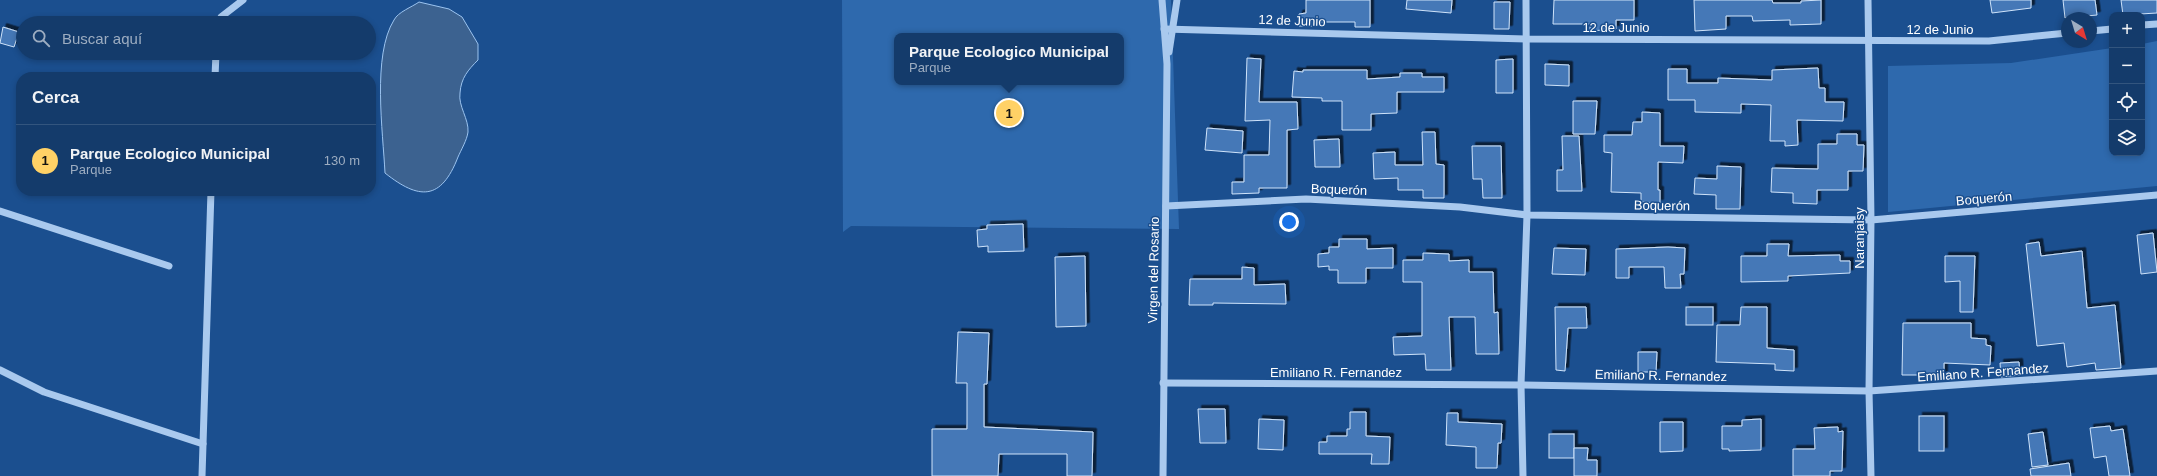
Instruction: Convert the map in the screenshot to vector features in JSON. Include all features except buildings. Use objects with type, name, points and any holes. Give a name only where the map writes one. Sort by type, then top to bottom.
[{"type":"street","points":[[222,16],[243,0]]},
{"type":"street","points":[[1162,0],[1167,64]]},
{"type":"street","points":[[1167,64],[1177,0]]},
{"type":"street","points":[[1523,476],[1521,385],[1527,215],[1526,0]]},
{"type":"street","name":"Naranjaisy","points":[[1868,0],[1871,220],[1869,391],[1871,476]]},
{"type":"street","points":[[2145,25],[2157,24]]},
{"type":"street","name":"12 de Junio","points":[[1164,29],[1527,39],[1989,42],[2061,34]]},
{"type":"street","points":[[2097,30],[2109,29]]},
{"type":"street","points":[[215,72],[216,60]]},
{"type":"street","name":"Virgen del Rosario","points":[[1163,476],[1167,64]]},
{"type":"street","name":"Boquerón","points":[[1166,206],[1306,199],[1460,206],[1527,215],[1871,220],[2157,195]]},
{"type":"street","points":[[202,476],[211,196]]},
{"type":"street","points":[[0,211],[169,266]]},
{"type":"street","points":[[0,370],[44,392],[203,444]]},
{"type":"street","name":"Emiliano R. Fernandez","points":[[1163,383],[1521,385],[1869,391],[2157,371]]},
{"type":"shaded area","points":[[842,0],[1171,0],[1179,229],[851,226],[843,232]]},
{"type":"shaded area","points":[[419,2],[449,9],[462,17],[478,44],[478,60],[466,75],[461,88],[460,98],[468,127],[466,138],[451,171],[444,182],[436,189],[428,192],[408,188],[385,173],[381,116],[381,73],[387,35],[396,17]]},
{"type":"shaded area","points":[[2157,41],[2157,186],[1888,212],[1888,66],[2011,63],[2109,48],[2109,156],[2145,156],[2145,43]]},
{"type":"place","name":"Parque Ecologico Municipal","points":[[1009,113]]}]
